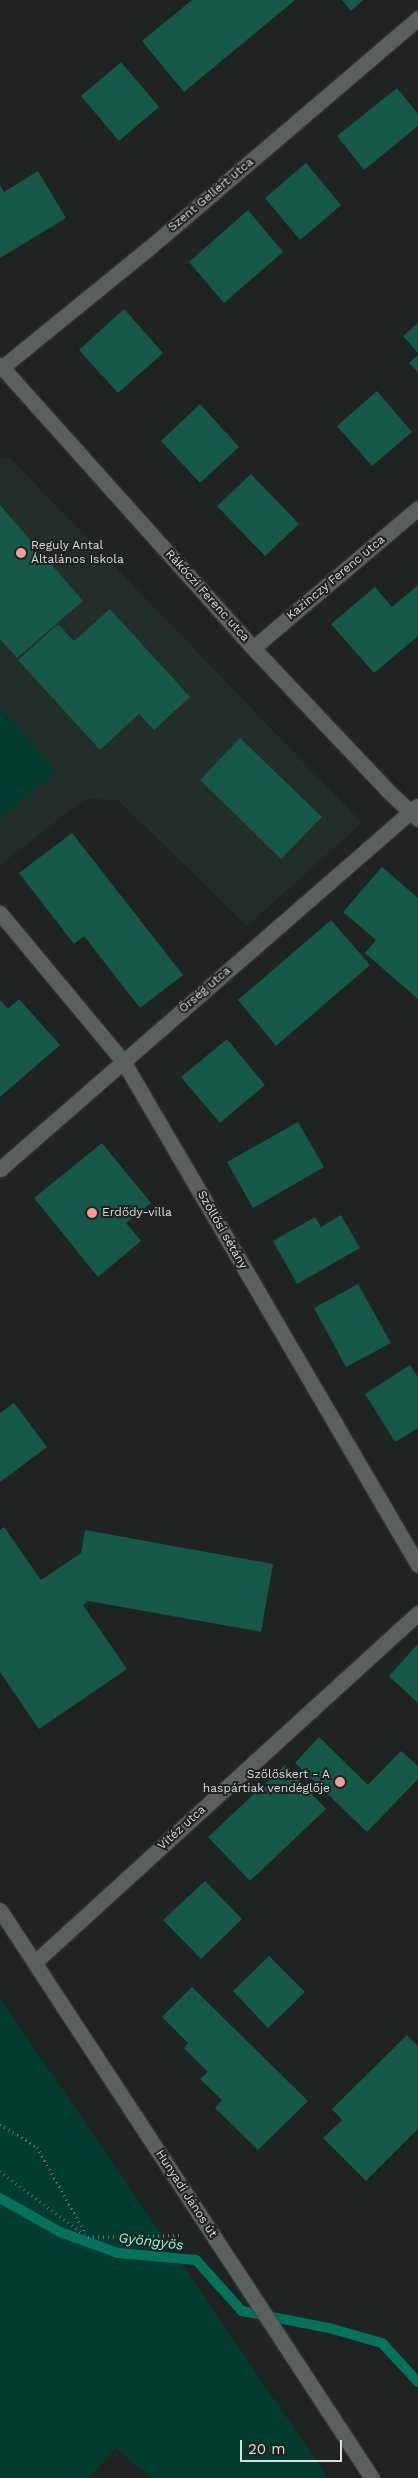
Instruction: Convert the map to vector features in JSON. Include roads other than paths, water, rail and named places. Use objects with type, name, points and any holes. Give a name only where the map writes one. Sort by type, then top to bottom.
[{"type":"street","name":"Szent Gellért utca","points":[[0,367],[149,248],[418,18]]},
{"type":"street","name":"Rákóczi Ferenc utca","points":[[0,367],[254,648],[388,791],[415,812]]},
{"type":"street","name":"Kazinczy Ferenc utca","points":[[254,648],[418,508]]},
{"type":"street","name":"Őrség utca","points":[[0,1169],[123,1061],[415,812]]},
{"type":"street","name":"Szőllősi sétány","points":[[0,913],[123,1061],[418,1564]]},
{"type":"street","name":"Vitéz utca","points":[[35,1962],[418,1613]]},
{"type":"street","name":"Hunyadi János út","points":[[0,1910],[372,2478]]},
{"type":"waterway","name":"Gyöngyös","points":[[0,2198],[60,2232],[118,2253],[196,2260],[242,2311],[329,2328],[382,2343],[418,2382]]},
{"type":"place","name":"Reguly Antal Általános Iskola","points":[[21,553]]},
{"type":"place","name":"Erdődy-villa","points":[[92,1213]]},
{"type":"place","name":"Szőlőskert - A haspártiak vendéglője","points":[[340,1782]]}]
